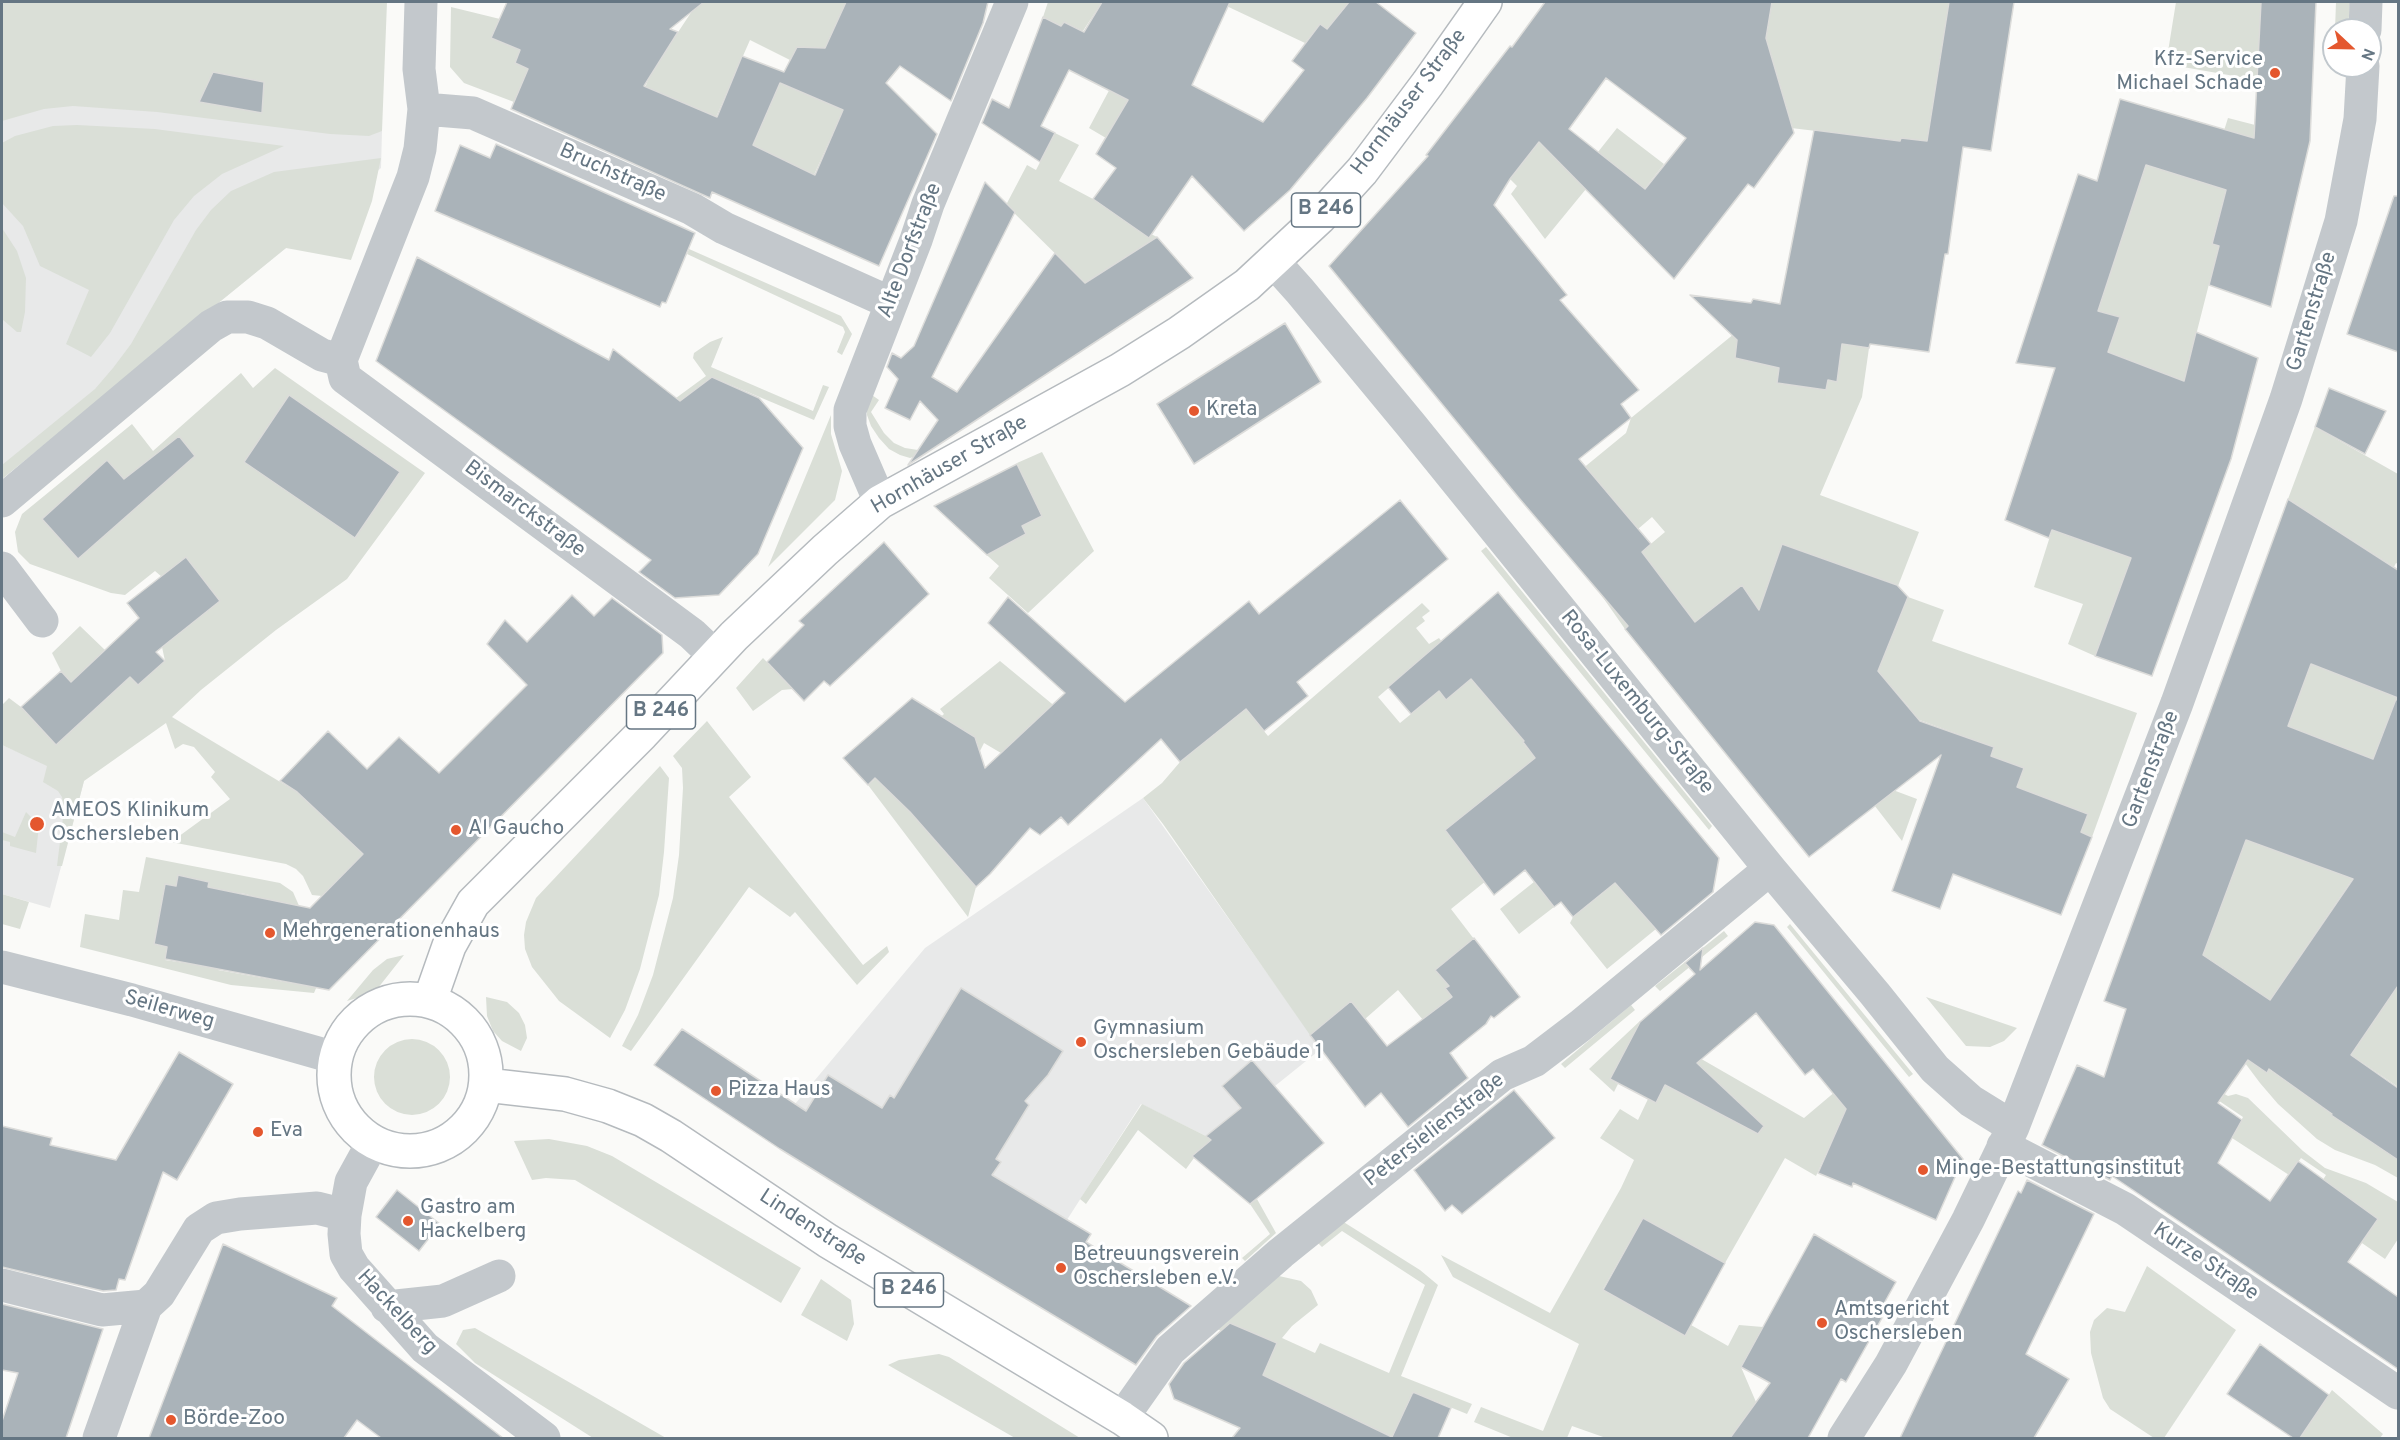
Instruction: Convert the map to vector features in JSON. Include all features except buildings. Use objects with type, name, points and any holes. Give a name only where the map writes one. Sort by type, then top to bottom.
[{"type":"main road","name":"Hornhäuser Straße","points":[[430,1000],[449,946],[473,903],[642,734],[715,656],[825,550],[880,502],[1120,370],[1219,306],[1274,262],[1362,171],[1485,2]]},
{"type":"main road","points":[[409,998],[430,1000],[455,1012],[474,1032],[486,1058],[486,1085],[480,1109],[465,1129],[445,1144],[421,1151],[397,1150],[374,1142],[356,1128],[342,1110],[335,1088],[334,1065],[340,1044],[352,1025],[368,1011],[388,1002],[409,998]]},
{"type":"main road","name":"Lindenstraße","points":[[486,1085],[565,1094],[608,1106],[643,1120],[671,1136],[828,1241],[1122,1418],[1150,1438]]},
{"type":"street","points":[[2,501],[211,326],[227,317],[248,317],[267,323],[322,355],[341,360],[413,177],[420,148],[424,109],[418,69],[421,2]]},
{"type":"street","name":"Alte Dorfstraße","points":[[880,502],[855,444],[850,426],[850,410],[928,204],[1012,2]]},
{"type":"street","points":[[2365,18],[2366,2]]},
{"type":"street","name":"Gartenstraße","points":[[1844,1438],[1891,1364],[1968,1220],[2008,1136],[2178,703],[2286,399],[2343,210],[2360,119],[2362,78]]},
{"type":"street","name":"Bruchstraße","points":[[424,109],[473,113],[692,209],[724,228],[891,303]]},
{"type":"street","name":"Rosa-Luxemburg-Straße","points":[[1274,262],[1307,298],[1935,1069],[2008,1136]]},
{"type":"street","name":"Bismarckstraße","points":[[341,360],[345,378],[370,398],[692,634],[715,656]]},
{"type":"street","points":[[2,568],[42,621]]},
{"type":"street","name":"Petersielienstraße","points":[[1122,1418],[1170,1350],[1281,1253],[1503,1075],[1534,1061],[1571,1032],[1770,868]]},
{"type":"street","name":"Seilerweg","points":[[2,967],[132,1000],[336,1058]]},
{"type":"street","name":"Kurze Straße","points":[[2008,1136],[2125,1209],[2398,1393]]},
{"type":"street","name":"Hackelberg","points":[[374,1142],[351,1182],[345,1215],[346,1254],[354,1268],[425,1348],[544,1438]]},
{"type":"street","points":[[99,1438],[146,1306],[159,1294],[199,1229],[216,1218],[240,1214],[317,1208],[345,1215]]},
{"type":"street","points":[[387,1307],[443,1301],[499,1276]]},
{"type":"street","points":[[2,1285],[102,1310],[146,1306]]},
{"type":"shaded area","points":[[2,2],[387,2],[382,131],[369,136],[330,134],[157,112],[73,106],[44,109],[2,121]]},
{"type":"shaded area","points":[[698,2],[863,2],[869,4],[825,48],[797,47],[790,60],[750,40],[710,131],[686,104],[654,90],[639,102],[651,73]]},
{"type":"shaded area","points":[[1048,2],[1102,2],[1083,31],[1064,22],[1061,26],[1043,17]]},
{"type":"shaded area","points":[[1218,2],[1349,2],[1340,13],[1354,24],[1343,40],[1320,24],[1305,43]]},
{"type":"shaded area","points":[[1772,2],[1949,2],[1927,141],[1901,138],[1900,141],[1791,128],[1766,38]]},
{"type":"shaded area","points":[[2176,2],[2261,2],[2257,80],[2166,64]]},
{"type":"shaded area","points":[[2336,2],[2350,2],[2349,18],[2335,18]]},
{"type":"shaded area","points":[[451,7],[500,19],[491,38],[520,50],[515,63],[528,69],[514,102],[464,83],[450,67]]},
{"type":"shaded area","points":[[790,60],[857,116],[833,133],[814,175],[753,145]]},
{"type":"shaded area","points":[[2,78],[382,131],[381,168],[2,479]]},
{"type":"shaded area","points":[[1113,83],[1131,93],[1128,151],[1089,128]]},
{"type":"shaded area","points":[[2228,118],[2259,126],[2225,247],[2210,280],[2179,402],[2119,381],[2127,359],[2108,352],[2120,317],[2098,311],[2146,165],[2207,184]]},
{"type":"shaded area","points":[[53,126],[155,129],[284,146],[222,174],[194,196],[174,220],[110,333],[91,357],[66,344],[89,290],[40,266],[23,226],[2,203],[2,143],[15,136]]},
{"type":"shaded area","points":[[1617,128],[1664,164],[1618,223],[1597,201],[1610,184],[1598,152]]},
{"type":"shaded area","points":[[1055,133],[1079,145],[1059,181],[1093,199],[1127,222],[1157,237],[1085,283],[1006,205],[1027,165],[1036,170]]},
{"type":"shaded area","points":[[1540,141],[1586,189],[1545,239],[1511,194],[1517,186],[1510,179]]},
{"type":"shaded area","points":[[381,158],[372,201],[351,260],[286,248],[2,479],[2,465],[95,389],[113,368],[131,344],[196,230],[211,210],[231,191],[274,172]]},
{"type":"shaded area","points":[[2,228],[17,251],[26,278],[25,312],[21,332],[17,332],[2,319]]},
{"type":"shaded area","points":[[689,249],[841,316],[852,334],[842,355],[837,352],[845,332],[843,327],[687,254]]},
{"type":"shaded area","points":[[1740,329],[1869,348],[1862,397],[1820,495],[1919,532],[1898,586],[1869,575],[1759,610],[1742,585],[1696,623],[1662,579],[1643,614],[1625,629],[1597,589],[1665,532],[1652,517],[1638,529],[1531,511],[1626,433],[1631,418]]},
{"type":"shaded area","points":[[723,337],[711,367],[813,411],[823,385],[829,387],[814,420],[712,377],[680,401],[676,398],[706,376],[693,358],[694,353],[710,342]]},
{"type":"shaded area","points":[[275,368],[425,473],[347,579],[276,630],[201,690],[172,717],[297,792],[365,856],[349,868],[322,896],[312,895],[303,876],[286,864],[171,842],[230,799],[211,777],[215,772],[194,747],[183,744],[175,749],[166,723],[84,781],[62,866],[57,866],[64,809],[62,797],[58,791],[43,782],[47,766],[2,745],[2,705],[9,698],[21,707],[56,744],[95,708],[61,671],[52,653],[80,626],[105,650],[165,661],[162,647],[220,601],[186,557],[162,577],[155,571],[125,595],[111,593],[30,564],[18,552],[15,532],[22,514],[132,424],[153,451],[241,373],[253,388]]},
{"type":"shaded area","points":[[872,395],[879,400],[871,412],[884,433],[894,443],[905,448],[918,450],[926,442],[922,454],[910,458],[900,455],[889,449],[879,438],[867,415],[867,405]]},
{"type":"shaded area","points":[[831,415],[831,434],[842,471],[835,500],[768,567]]},
{"type":"shaded area","points":[[2315,427],[2398,474],[2398,564],[2396,563],[2394,567],[2288,499]]},
{"type":"shaded area","points":[[1042,452],[1094,551],[1028,613],[989,578],[999,566],[979,548],[1013,541],[1026,534],[1022,526],[1041,516],[1017,463]]},
{"type":"shaded area","points":[[2052,530],[2106,549],[2139,538],[2095,656],[2068,644],[2083,604],[2034,587]]},
{"type":"shaded area","points":[[1486,547],[1712,826],[1709,830],[1481,551]]},
{"type":"shaded area","points":[[1908,597],[1944,610],[1932,641],[2137,713],[2092,837],[2081,832],[2088,814],[2058,803],[2027,810],[1998,891],[1950,870],[1993,747],[1906,715],[1909,707],[1867,659],[1895,630]]},
{"type":"shaded area","points":[[1422,603],[1430,611],[1422,617],[1425,621],[1416,628],[1429,644],[1439,638],[1442,642],[1378,697],[1400,723],[1432,697],[1424,688],[1471,679],[1528,739],[1523,743],[1529,750],[1534,746],[1566,785],[1527,848],[1451,909],[1487,956],[1457,952],[1436,969],[1449,986],[1446,989],[1452,997],[1423,1020],[1398,990],[1365,1019],[1351,1001],[1310,1035],[1143,798],[1162,783],[1180,762],[1246,709],[1268,736]],"holes":[[[1506,782],[1463,853],[1445,830]]]},
{"type":"shaded area","points":[[2314,653],[2366,685],[2398,698],[2373,759],[2274,725],[2299,697]]},
{"type":"shaded area","points":[[763,658],[793,689],[782,690],[753,711],[736,688]]},
{"type":"shaded area","points":[[1000,661],[1074,722],[1001,753],[984,743],[980,751],[982,758],[938,797],[928,833],[976,887],[968,917],[868,785],[919,740],[917,738],[944,714],[940,709]]},
{"type":"shaded area","points":[[707,721],[751,777],[729,797],[863,965],[887,946],[889,952],[857,985],[795,912],[790,917],[749,887],[631,1051],[622,1046],[638,1015],[653,975],[673,898],[679,855],[683,788],[682,768],[673,756]]},
{"type":"shaded area","name":"AMEOS Klinikum Oschersleben","points":[[2,745],[84,781],[50,908],[2,894]]},
{"type":"shaded area","points":[[660,766],[669,778],[659,895],[640,969],[625,1010],[610,1038],[559,1001],[532,967],[525,949],[526,922],[536,898]]},
{"type":"shaded area","points":[[1877,784],[1917,799],[1902,841],[1871,801]]},
{"type":"shaded area","name":"Gymnasium Oschersleben Gebäude 1","points":[[1143,798],[1321,1049],[1275,1086],[1252,1060],[1222,1086],[1245,1112],[1224,1130],[1219,1126],[1206,1136],[1141,1104],[1019,1295],[910,1228],[795,1104],[925,948]]},
{"type":"shaded area","points":[[26,812],[39,825],[36,853],[10,846],[10,842],[2,840],[2,832],[15,837]]},
{"type":"shaded area","points":[[2314,817],[2345,829],[2398,856],[2398,885],[2364,862],[2270,1000],[2203,955],[2246,840],[2298,859]]},
{"type":"shaded area","points":[[1618,856],[1622,890],[1656,929],[1607,969],[1570,923],[1573,917],[1603,893]]},
{"type":"shaded area","points":[[146,857],[280,883],[293,892],[300,908],[241,893],[207,893],[209,882],[178,875],[176,886],[165,885],[154,944],[167,947],[165,960],[317,986],[314,993],[231,985],[80,947],[85,914],[119,920],[123,890],[139,892]]},
{"type":"shaded area","points":[[1539,878],[1554,907],[1519,934],[1500,909]]},
{"type":"shaded area","points":[[2,894],[29,902],[20,929],[2,924]]},
{"type":"shaded area","points":[[1790,924],[1913,1074],[1909,1077],[1787,927]]},
{"type":"shaded area","points":[[1724,931],[1728,936],[1660,991],[1655,986]]},
{"type":"shaded area","points":[[404,955],[378,988],[370,994],[347,1001],[373,970],[387,959]]},
{"type":"shaded area","points":[[2398,986],[2398,1087],[2351,1055]]},
{"type":"shaded area","points":[[486,997],[507,1002],[519,1013],[525,1025],[527,1038],[521,1051],[502,1041],[493,1031],[487,1016]]},
{"type":"shaded area","points":[[1926,997],[2017,1028],[2004,1041],[1990,1047],[1966,1046]]},
{"type":"shaded area","points":[[1631,1005],[1635,1010],[1565,1068],[1561,1064]]},
{"type":"shaded area","points":[[1641,1020],[1610,1079],[1618,1084],[1614,1092],[1589,1069]]},
{"type":"shaded area","points":[[412,1039],[427,1042],[439,1050],[447,1062],[450,1077],[447,1092],[439,1104],[427,1112],[412,1115],[397,1112],[385,1104],[377,1092],[374,1077],[377,1062],[385,1050],[397,1042]]},
{"type":"shaded area","points":[[1684,1049],[1804,1118],[1849,1080],[1847,1108],[1816,1176],[1785,1158],[1725,1263],[1643,1218],[1603,1289],[1691,1325],[1728,1346],[1739,1325],[1763,1327],[1741,1367],[1756,1402],[1730,1438],[1606,1438],[1572,1426],[1567,1438],[1513,1438],[1474,1422],[1481,1407],[1543,1431],[1579,1344],[1453,1277],[1441,1255],[1550,1313],[1621,1188],[1634,1160],[1600,1138],[1620,1109],[1638,1120],[1648,1099],[1656,1103],[1665,1085],[1676,1091],[1685,1073]]},
{"type":"shaded area","points":[[2240,1049],[2398,1160],[2398,1178],[2375,1165],[2335,1150],[2317,1139],[2278,1104],[2260,1083],[2245,1063]]},
{"type":"shaded area","points":[[2190,1075],[2228,1096],[2236,1094],[2248,1098],[2303,1151],[2325,1168],[2366,1183],[2398,1202],[2398,1239],[2385,1259],[2307,1205],[2326,1175],[2301,1158],[2289,1175],[2232,1138],[2243,1117],[2191,1082]]},
{"type":"shaded area","points":[[1142,1104],[1211,1140],[1192,1156],[1194,1158],[1186,1169],[1138,1130],[1086,1204],[1080,1199]]},
{"type":"shaded area","points":[[549,1139],[587,1146],[612,1156],[801,1268],[781,1303],[575,1180],[546,1178],[532,1180],[514,1141]]},
{"type":"shaded area","points":[[1257,1199],[1276,1233],[1245,1261],[1242,1258],[1270,1234],[1250,1204]]},
{"type":"shaded area","points":[[1342,1221],[1420,1270],[1438,1285],[1401,1376],[1472,1404],[1467,1414],[1413,1392],[1392,1437],[1263,1375],[1277,1343],[1251,1332],[1246,1343],[1217,1329],[1279,1276],[1301,1281],[1311,1290],[1318,1305],[1292,1326],[1282,1338],[1315,1353],[1320,1343],[1389,1373],[1425,1285],[1342,1231],[1322,1247],[1317,1242]]},
{"type":"shaded area","points":[[2147,1266],[2236,1330],[2164,1438],[2154,1438],[2110,1409],[2103,1398],[2091,1353],[2090,1332],[2094,1320],[2107,1308],[2125,1312]]},
{"type":"shaded area","points":[[821,1279],[851,1300],[854,1324],[847,1341],[801,1315]]},
{"type":"shaded area","points":[[475,1328],[666,1438],[593,1438],[475,1363],[456,1344],[463,1330]]},
{"type":"shaded area","points":[[939,1354],[949,1357],[1080,1438],[1015,1438],[888,1365],[899,1360]]},
{"type":"shaded area","points":[[2332,1390],[2383,1434],[2380,1438],[2300,1438]]},
{"type":"place","name":"Kfz-Service Michael Schade","points":[[2275,73]]},
{"type":"place","name":"Kreta","points":[[1194,411]]},
{"type":"place","name":"AMEOS Klinikum Oschersleben","points":[[37,824]]},
{"type":"place","name":"Al Gaucho","points":[[456,830]]},
{"type":"place","name":"Mehrgenerationenhaus","points":[[270,933]]},
{"type":"place","name":"Gymnasium Oschersleben Gebäude 1","points":[[1081,1042]]},
{"type":"place","name":"Pizza Haus","points":[[716,1091]]},
{"type":"place","name":"Eva","points":[[258,1132]]},
{"type":"place","name":"Minge-Bestattungsinstitut","points":[[1923,1170]]},
{"type":"place","name":"Gastro am Hackelberg","points":[[408,1221]]},
{"type":"place","name":"Betreuungsverein Oschersleben e.V.","points":[[1061,1268]]},
{"type":"place","name":"Amtsgericht Oschersleben","points":[[1822,1323]]},
{"type":"place","name":"Börde-Zoo","points":[[171,1420]]}]
